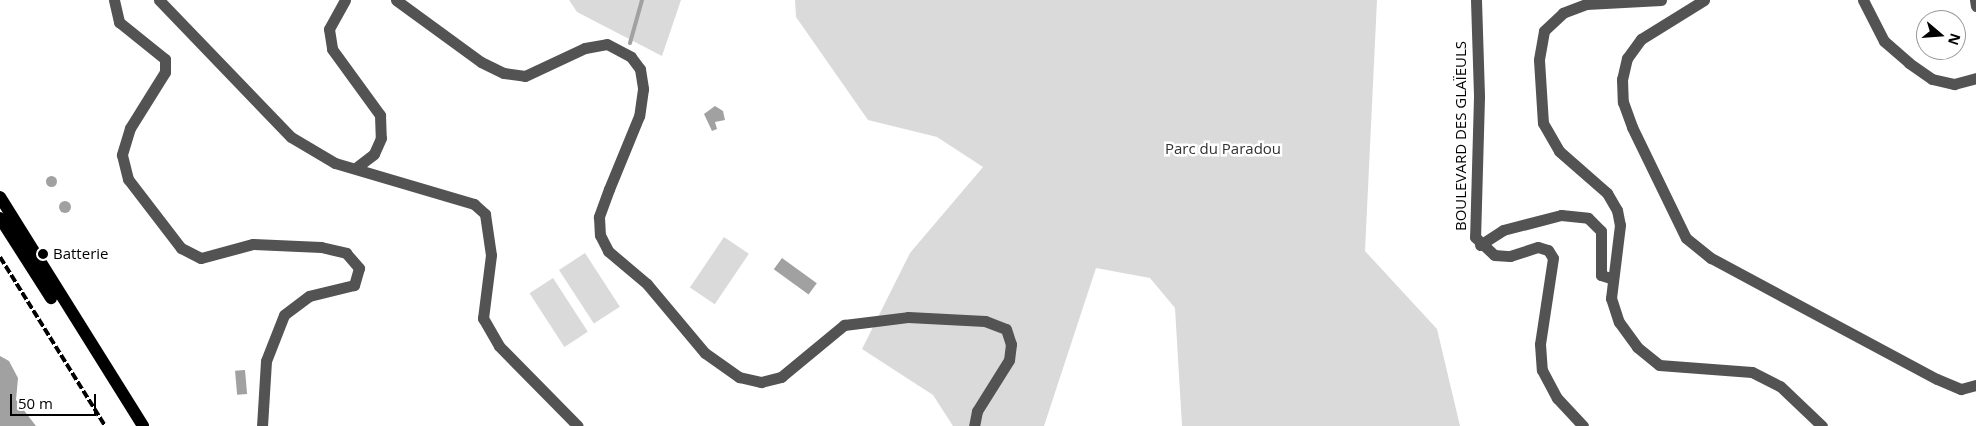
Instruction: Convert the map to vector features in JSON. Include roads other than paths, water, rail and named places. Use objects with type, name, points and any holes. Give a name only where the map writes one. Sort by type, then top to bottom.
[{"type":"main road","points":[[0,197],[143,426]]},
{"type":"main road","points":[[0,218],[136,426]]},
{"type":"street","points":[[114,0],[119,22],[165,59],[166,72],[130,128],[122,155],[128,179],[181,248],[201,258],[253,244],[321,247],[346,253],[359,268],[354,285],[309,296],[284,315],[266,361],[262,426]]},
{"type":"street","points":[[159,0],[291,137],[335,162],[358,166],[474,204],[485,214],[491,255],[483,318],[499,346],[578,426]]},
{"type":"street","points":[[345,0],[329,29],[332,49],[380,115],[381,138],[374,154],[358,166]]},
{"type":"street","points":[[396,0],[481,62],[504,72],[526,76],[585,48],[607,44],[631,57],[640,69],[643,89],[639,116],[608,189],[599,217],[600,235],[608,251],[646,284],[705,353],[739,377],[761,382],[781,377],[844,326],[908,318],[984,321],[1006,330],[1012,344],[1009,360],[977,411],[974,426]]},
{"type":"street","name":"BOULEVARD DES GLAÏEULS","points":[[1476,0],[1479,97],[1475,237],[1480,245],[1494,255],[1510,256],[1538,248],[1548,250],[1553,258],[1540,344],[1542,370],[1557,398],[1584,426]]},
{"type":"street","points":[[1661,0],[1586,4],[1563,13],[1544,31],[1539,60],[1543,123],[1559,151],[1607,193],[1618,210],[1620,225],[1610,278],[1619,322],[1637,347],[1659,365],[1752,372],[1780,386],[1822,426]]},
{"type":"street","points":[[1704,0],[1641,39],[1627,58],[1622,79],[1623,102],[1632,127],[1686,238],[1711,258],[1937,379],[1961,389],[1976,385]]},
{"type":"street","points":[[1863,0],[1884,41],[1909,63],[1940,81],[1954,84],[1976,78]]},
{"type":"street","points":[[1975,0],[1976,6]]},
{"type":"street","points":[[1480,245],[1503,230],[1561,215],[1588,218],[1601,231],[1601,274],[1610,278]]},
{"type":"waterway","points":[[630,43],[642,0]]},
{"type":"railway","points":[[0,257],[105,426]]},
{"type":"place","name":"Batterie","points":[[43,254]]},
{"type":"park label","name":"Parc du Paradou","points":[[1223,149]]}]
